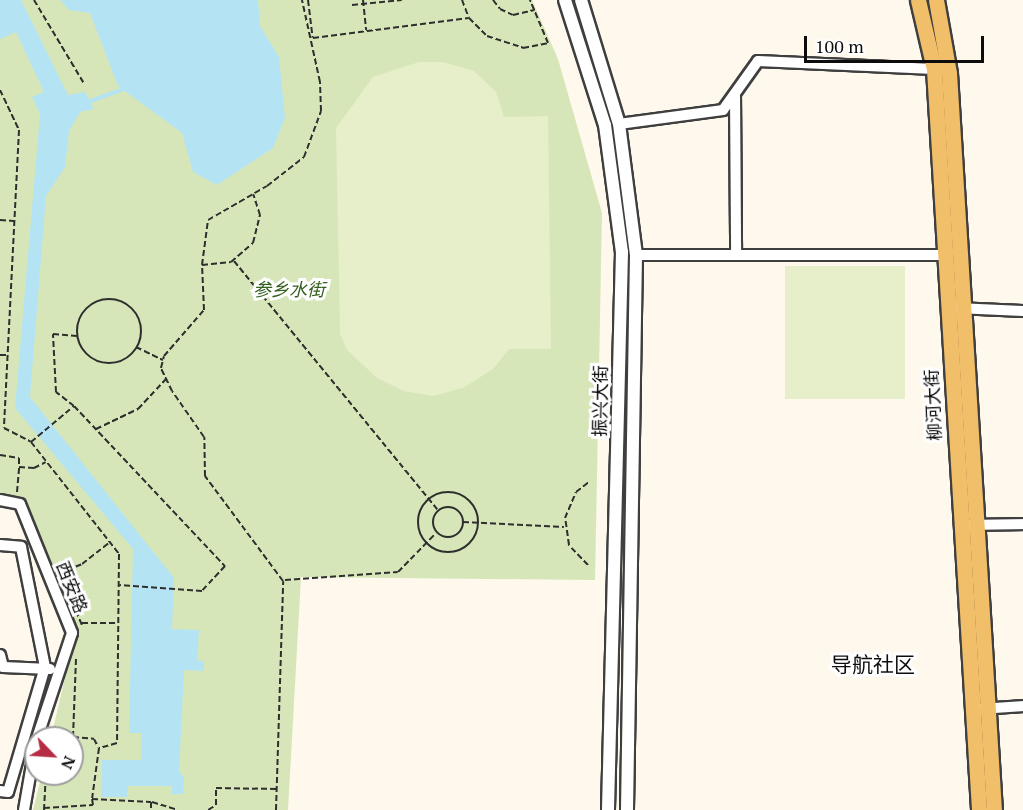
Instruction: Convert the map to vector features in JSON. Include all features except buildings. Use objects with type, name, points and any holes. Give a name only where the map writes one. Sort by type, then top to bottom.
[{"type":"main road","name":"柳河大街","points":[[918,0],[934,69],[959,526],[979,810]]},
{"type":"main road","name":"柳河大街","points":[[936,0],[949,73],[994,810]]},
{"type":"street","name":"振兴大街","points":[[565,0],[605,125],[622,252],[608,810]]},
{"type":"street","name":"振兴大街","points":[[580,0],[619,124],[636,255],[627,810]]},
{"type":"street","points":[[619,124],[723,110],[758,61],[934,69]]},
{"type":"street","points":[[735,94],[736,255]]},
{"type":"street","points":[[636,255],[944,255]]},
{"type":"street","points":[[947,308],[1023,311]]},
{"type":"street","name":"西安路","points":[[0,500],[20,504],[72,633],[40,726]]},
{"type":"street","points":[[959,526],[1023,524]]},
{"type":"street","points":[[0,545],[21,547],[45,667],[8,792],[0,791]]},
{"type":"street","points":[[0,655],[1,671],[45,667],[59,672]]},
{"type":"street","points":[[972,710],[1023,706]]},
{"type":"street","name":"西安路","points":[[24,810],[28,786]]},
{"type":"path","points":[[34,0],[84,82]]},
{"type":"path","points":[[276,810],[283,581],[206,476],[204,437],[161,368],[163,360],[204,310],[202,265],[208,220],[253,194],[304,157],[321,111],[320,82],[302,0]]},
{"type":"path","points":[[308,0],[313,38],[469,18]]},
{"type":"path","points":[[352,5],[363,2],[402,0]]},
{"type":"path","points":[[462,0],[469,18],[498,43],[536,46],[548,43],[530,0]]},
{"type":"path","points":[[493,0],[500,9],[513,15],[534,10]]},
{"type":"path","points":[[363,2],[366,31]]},
{"type":"path","points":[[0,90],[18,130],[4,428],[0,431]]},
{"type":"path","points":[[202,265],[234,261],[249,249],[259,230],[260,215],[253,194]]},
{"type":"path","points":[[0,220],[14,221]]},
{"type":"path","points":[[234,261],[438,510]]},
{"type":"path","points":[[118,300],[130,306],[138,317],[141,331],[136,347],[122,360],[101,362],[82,350],[77,336],[78,321],[86,308],[97,301],[118,300]]},
{"type":"path","points":[[77,336],[53,334],[56,392],[74,406],[225,566],[202,591],[119,585]]},
{"type":"path","points":[[136,347],[163,360]]},
{"type":"path","points":[[0,355],[8,355]]},
{"type":"path","points":[[96,429],[138,409],[166,379]]},
{"type":"path","points":[[31,442],[74,406]]},
{"type":"path","points":[[4,428],[31,442],[119,554],[117,743],[99,748]]},
{"type":"path","points":[[0,455],[19,458],[17,492]]},
{"type":"path","points":[[19,467],[33,468],[46,462]]},
{"type":"path","points":[[588,565],[569,545],[564,527],[570,500],[591,481]]},
{"type":"path","points":[[441,492],[459,493],[474,505],[479,523],[470,543],[456,551],[440,551],[426,543],[418,517],[428,499],[441,492]]},
{"type":"path","points":[[438,510],[454,508],[463,522]]},
{"type":"path","points":[[436,533],[432,521],[438,510]]},
{"type":"path","points":[[463,522],[564,527]]},
{"type":"path","points":[[436,533],[453,537],[463,522]]},
{"type":"path","points":[[285,580],[398,572],[436,533]]},
{"type":"path","points":[[59,573],[82,564],[110,542]]},
{"type":"path","points":[[82,623],[118,623]]},
{"type":"path","points":[[45,786],[44,809],[93,805],[99,748],[94,739],[84,738]]},
{"type":"path","points":[[208,810],[216,805],[216,788],[277,789]]},
{"type":"path","points":[[92,799],[151,802],[178,810]]},
{"type":"path","points":[[151,802],[151,810]]},
{"type":"green space","name":"参乡水街","points":[[0,0],[532,0],[558,59],[602,213],[595,580],[301,577],[288,810],[33,810],[39,786],[84,786],[84,726],[54,726],[71,651],[13,500],[0,498]]},
{"type":"green space","points":[[419,62],[443,62],[474,71],[496,92],[504,117],[548,116],[551,349],[509,349],[493,369],[463,388],[433,396],[404,391],[377,378],[347,350],[340,334],[336,128],[373,77]]},
{"type":"green space","points":[[785,266],[905,266],[905,399],[785,399]]},
{"type":"water","points":[[0,0],[21,0],[68,95],[85,92],[94,109],[80,112],[69,131],[65,167],[46,196],[30,397],[174,578],[172,629],[199,630],[197,661],[204,661],[204,671],[184,670],[179,772],[184,777],[183,794],[172,794],[172,786],[128,786],[127,797],[101,797],[102,760],[141,760],[141,733],[129,733],[133,549],[15,408],[40,114],[32,97],[44,92],[16,32],[0,39]]},
{"type":"water","points":[[60,0],[258,0],[260,26],[279,57],[285,118],[273,148],[217,185],[193,172],[182,133],[118,86],[90,13],[69,10]]},
{"type":"waterway","points":[[85,103],[124,89]]},
{"type":"district","name":"导航社区","points":[[873,664]]}]
